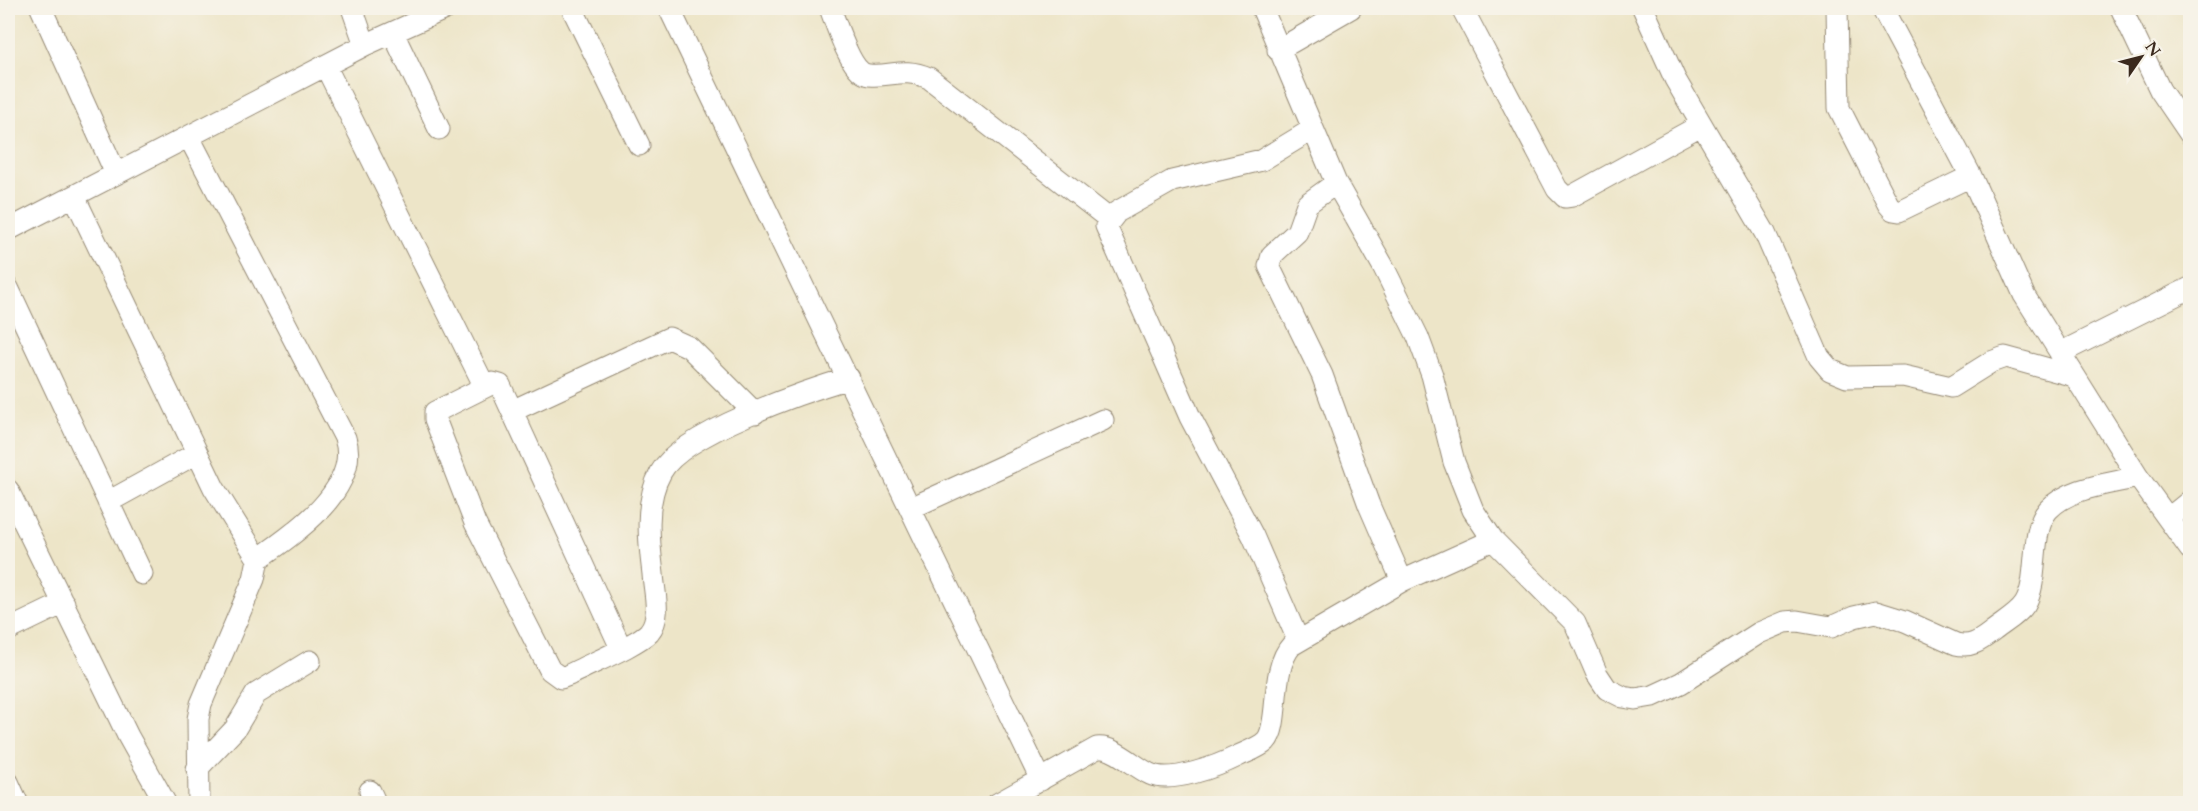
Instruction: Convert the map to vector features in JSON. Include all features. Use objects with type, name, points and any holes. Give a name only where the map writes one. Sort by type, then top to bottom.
[{"type":"street","points":[[41,8],[116,174]]},
{"type":"street","points":[[352,8],[365,45]]},
{"type":"street","points":[[10,223],[74,196],[365,45],[447,8]]},
{"type":"street","points":[[572,8],[639,145]]},
{"type":"street","points":[[669,8],[1041,780]]},
{"type":"street","points":[[830,8],[852,59],[860,71],[870,75],[905,71],[929,78],[1109,219]]},
{"type":"street","points":[[1262,8],[1336,183],[1383,266],[1418,337],[1432,375],[1462,487],[1473,510],[1493,540],[1575,623],[1597,674],[1614,694],[1635,699],[1653,696],[1681,683],[1759,633],[1785,622],[1797,621],[1831,627],[1854,617],[1876,612],[1905,621],[1956,644],[1969,646],[1975,644],[2024,606],[2029,595],[2041,525],[2046,513],[2054,504],[2077,492],[2138,477]]},
{"type":"street","points":[[1278,50],[1351,8]]},
{"type":"street","points":[[1462,8],[1557,189],[1565,197],[1572,196],[1701,125]]},
{"type":"street","points":[[1643,8],[1670,69],[1766,233],[1819,357],[1830,370],[1847,377],[1903,376],[1951,387],[1991,362],[2005,357],[2074,376]]},
{"type":"street","points":[[1837,8],[1839,108],[1888,204],[1899,211],[1971,176]]},
{"type":"street","points":[[1882,8],[1971,176],[2015,278],[2138,477],[2190,549]]},
{"type":"street","points":[[2121,8],[2160,90],[2190,134]]},
{"type":"street","points":[[393,33],[439,129]]},
{"type":"street","points":[[326,67],[485,387]]},
{"type":"street","points":[[1298,640],[1253,536],[1206,451],[1107,231],[1109,219],[1172,181],[1262,160],[1313,129]]},
{"type":"street","points":[[189,137],[345,438],[349,454],[346,469],[319,511],[296,532],[258,560],[254,579],[201,704],[198,719],[198,785]]},
{"type":"street","points":[[1336,183],[1307,204],[1297,232],[1272,255],[1269,266],[1322,375],[1369,505],[1402,581]]},
{"type":"street","points":[[74,196],[223,505],[258,560]]},
{"type":"street","points":[[8,288],[142,574]]},
{"type":"street","points":[[2060,353],[2190,288]]},
{"type":"street","points":[[512,411],[669,338],[689,347],[755,413]]},
{"type":"street","points":[[621,648],[500,385],[496,383],[485,387],[440,408],[434,414],[475,523],[550,670],[558,678],[621,648],[648,632],[655,620],[649,541],[650,513],[660,473],[673,456],[695,441],[755,413],[808,391],[849,378]]},
{"type":"street","points":[[911,508],[1103,420]]},
{"type":"street","points":[[108,502],[198,453]]},
{"type":"street","points":[[8,490],[128,736],[166,804]]},
{"type":"street","points":[[2169,518],[2190,501]]},
{"type":"street","points":[[997,804],[1101,747],[1149,774],[1164,777],[1217,766],[1263,743],[1270,731],[1281,662],[1285,653],[1298,640],[1402,581],[1493,540]]},
{"type":"street","points":[[8,630],[64,603]]},
{"type":"street","points":[[180,804],[198,785],[256,694],[310,661]]},
{"type":"street","points":[[8,782],[18,804]]}]
